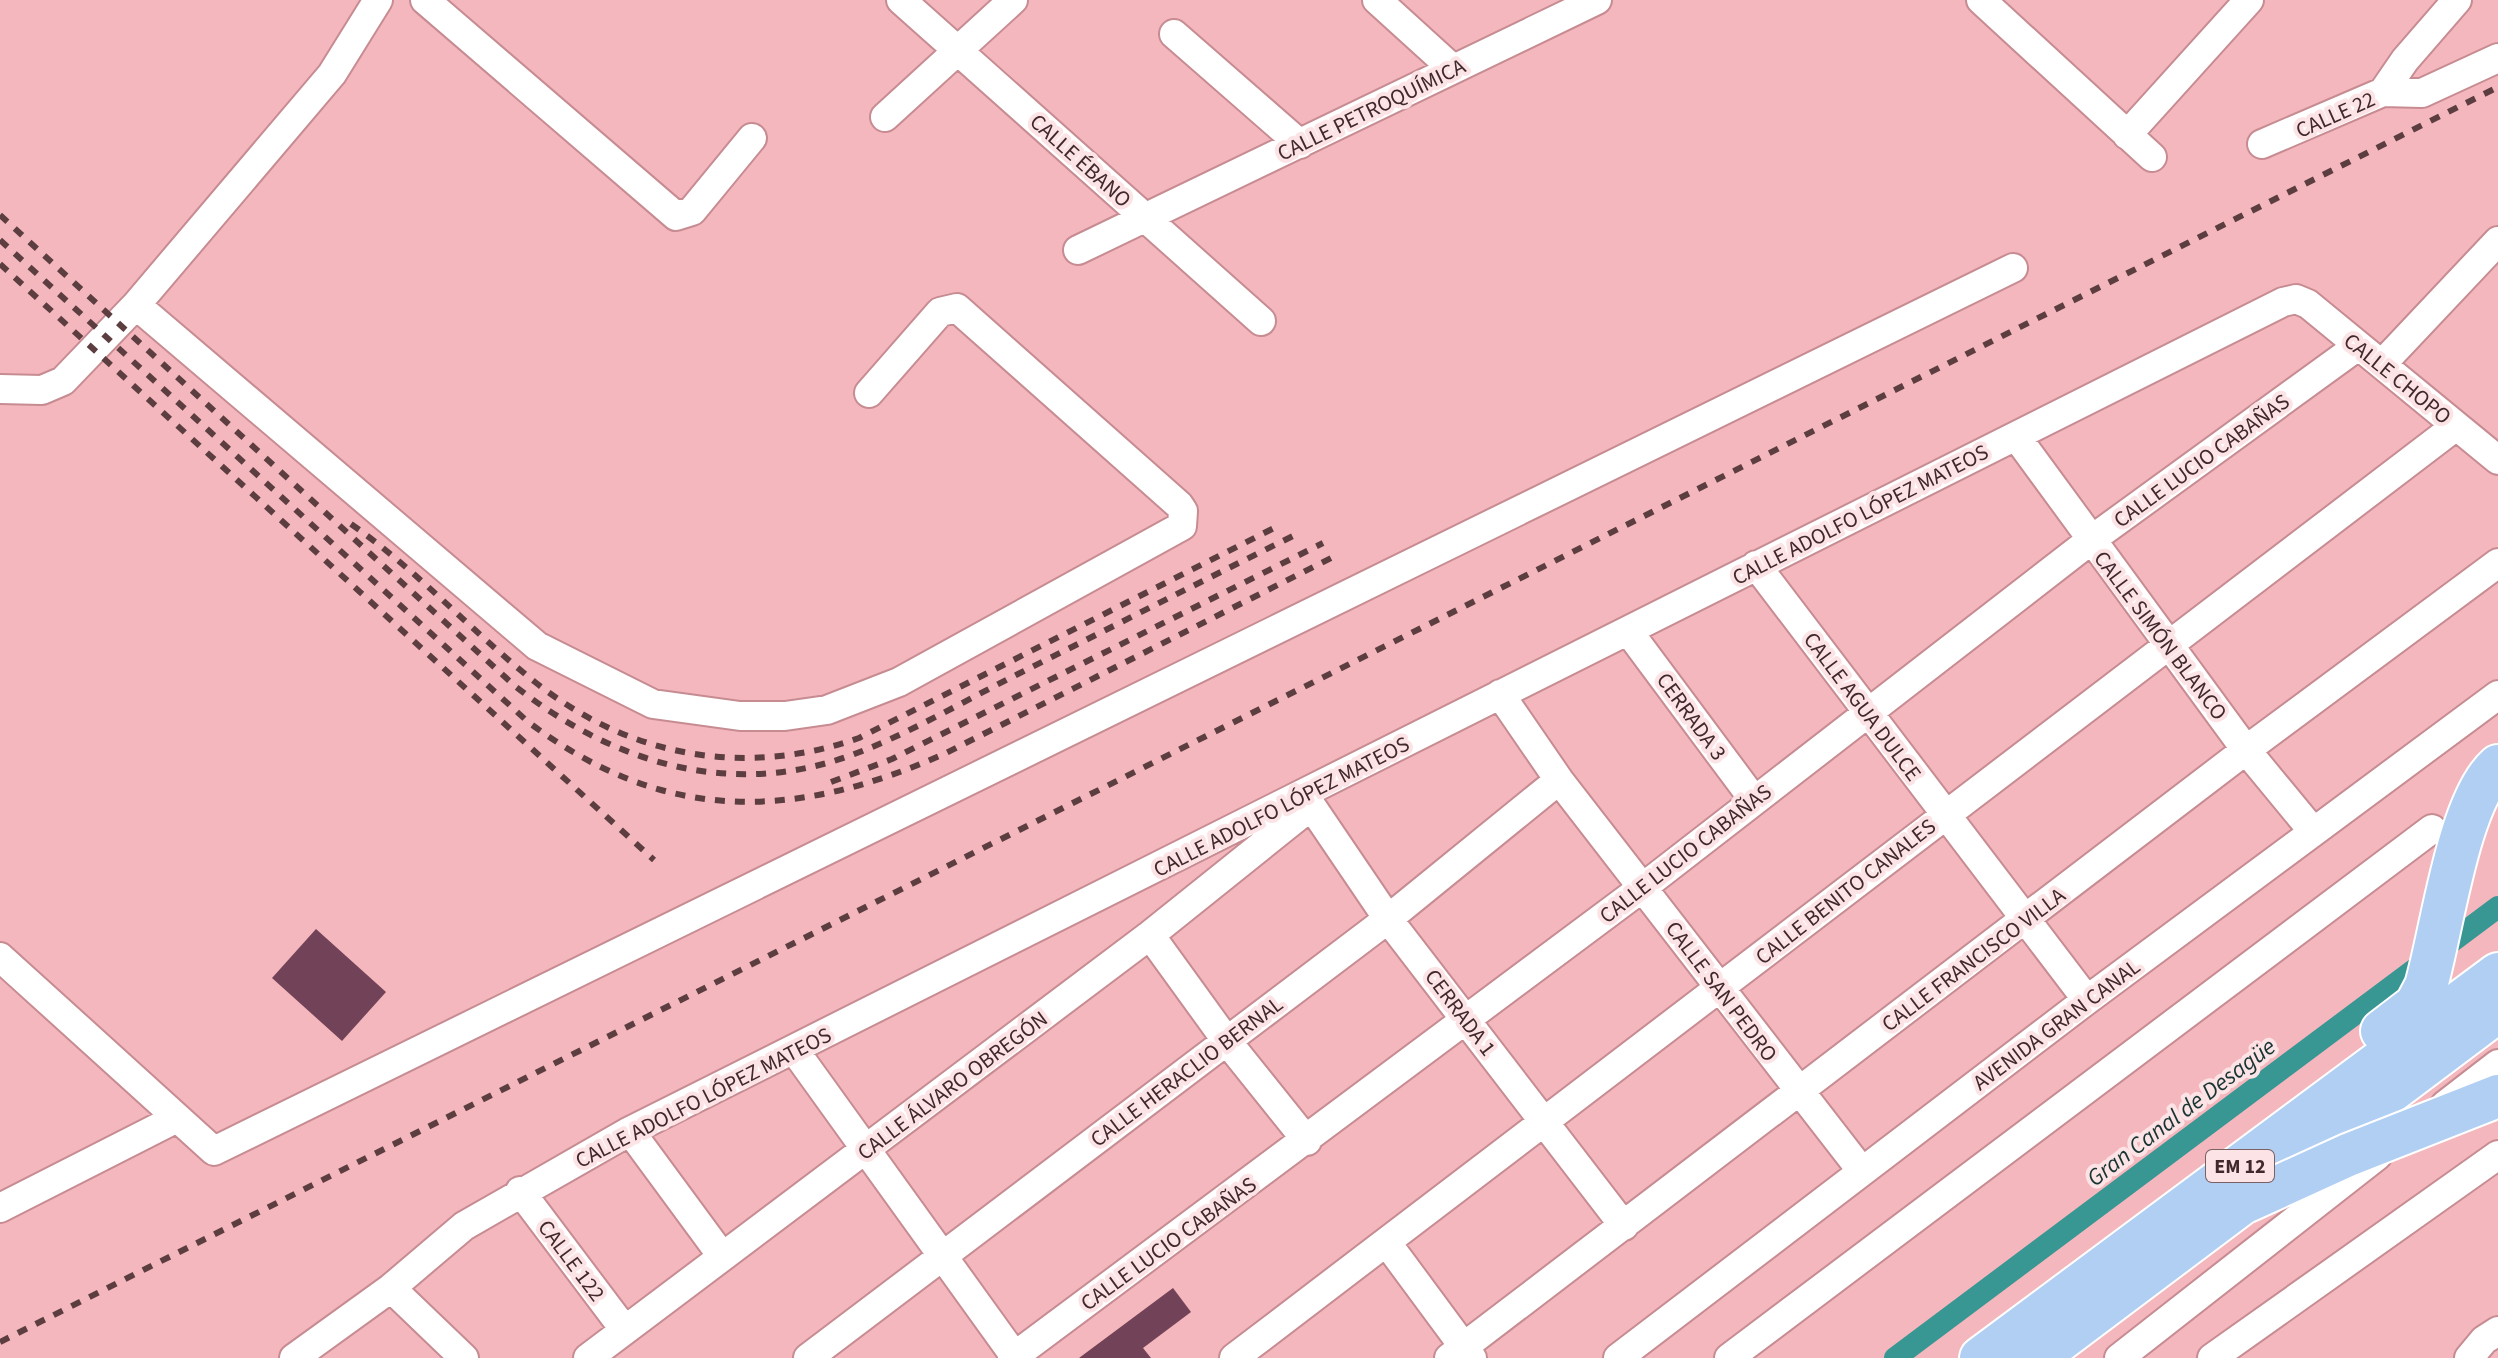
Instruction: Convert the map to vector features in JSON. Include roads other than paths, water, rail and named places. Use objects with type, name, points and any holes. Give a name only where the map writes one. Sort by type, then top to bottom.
[{"type":"highway","points":[[2147,1236],[2248,1134],[2416,1005],[2440,940],[2465,823],[2496,768]]},
{"type":"highway","name":"EM 12","points":[[1981,1358],[2498,974]]},
{"type":"highway","name":"EM 12","points":[[2036,1358],[2498,1011]]},
{"type":"highway","points":[[2245,1202],[2348,1155],[2498,1096]]},
{"type":"street","points":[[0,389],[42,390],[63,381],[136,305],[332,74],[378,0]]},
{"type":"street","points":[[425,0],[676,216],[692,211],[752,138]]},
{"type":"street","name":"CALLE ÉBANO","points":[[901,0],[1261,321]]},
{"type":"street","points":[[885,117],[1013,0]]},
{"type":"street","points":[[1377,0],[1453,69]]},
{"type":"street","name":"CALLE PETROQUÍMICA","points":[[1078,250],[1597,0]]},
{"type":"street","points":[[2127,135],[2249,0]]},
{"type":"street","points":[[2383,92],[2405,60],[2457,0]]},
{"type":"street","points":[[1999,5],[2152,157]]},
{"type":"street","points":[[1174,34],[1300,144]]},
{"type":"street","name":"CALLE 22","points":[[2262,144],[2383,92],[2422,93],[2498,58]]},
{"type":"street","points":[[2382,364],[2498,241]]},
{"type":"street","points":[[0,957],[214,1151],[2013,268]]},
{"type":"street","name":"CALLE CHOPO","points":[[2296,299],[2308,304],[2498,460]]},
{"type":"street","name":"CALLE ADOLFO LÓPEZ MATEOS","points":[[294,1358],[391,1288],[464,1226],[520,1191],[630,1131],[1308,800],[1500,694],[2296,299]]},
{"type":"street","points":[[136,305],[537,646],[653,704],[740,716],[785,716],[827,710],[899,682],[1182,526],[1184,518],[1179,505],[957,308],[940,312],[869,393]]},
{"type":"street","name":"CALLE LUCIO CABAÑAS","points":[[1014,1357],[1642,888],[2091,540],[2358,346]]},
{"type":"street","name":"CALLE BENITO CANALES","points":[[1234,1358],[2456,426]]},
{"type":"street","name":"CALLE SIMÓN BLANCO","points":[[2016,436],[2246,750],[2312,830]]},
{"type":"street","name":"CALLE FRANCISCO VILLA","points":[[1462,1354],[1624,1226],[2246,750],[2498,563]]},
{"type":"street","name":"CALLE AGUA DULCE","points":[[1756,565],[2087,1000]]},
{"type":"street","name":"CERRADA 3","points":[[1629,632],[1754,800]]},
{"type":"street","name":"CALLE SAN PEDRO","points":[[1500,694],[1559,780],[1861,1170]]},
{"type":"street","name":"AVENIDA GRAN CANAL","points":[[1618,1358],[1861,1170],[2312,830],[2498,695]]},
{"type":"street","name":"CALLE HERACLIO BERNAL","points":[[808,1358],[1388,919],[1559,780]]},
{"type":"street","name":"CERRADA 1","points":[[1308,800],[1388,919],[1624,1226]]},
{"type":"street","name":"CALLE ÁLVARO OBREGÓN","points":[[588,1358],[1150,935],[1308,800]]},
{"type":"street","points":[[1729,1358],[2432,829]]},
{"type":"street","points":[[1150,935],[1226,1040],[1307,1141]]},
{"type":"street","points":[[795,1051],[1014,1357]]},
{"type":"street","points":[[2119,1358],[2271,1236],[2498,1064]]},
{"type":"street","points":[[0,1208],[177,1118]]},
{"type":"street","points":[[630,1131],[722,1256]]},
{"type":"street","points":[[2227,1354],[2498,1155]]},
{"type":"street","name":"CALLE 122","points":[[520,1191],[624,1329]]},
{"type":"street","points":[[1387,1243],[1462,1354]]},
{"type":"street","points":[[391,1288],[464,1358]]},
{"type":"street","points":[[2469,1358],[2484,1340],[2498,1331]]},
{"type":"waterway","name":"Gran Canal de Desagüe","points":[[1895,1358],[2498,907]]},
{"type":"railway","points":[[0,1342],[2498,87]]},
{"type":"railway","points":[[0,215],[515,686],[552,713],[591,735],[631,753],[673,766],[716,773],[760,774],[804,768],[871,748],[1295,535]]},
{"type":"railway","points":[[0,240],[527,721],[578,755],[628,779],[679,794],[730,801],[782,800],[834,792],[888,776],[944,754],[1337,555]]},
{"type":"railway","points":[[0,264],[654,860]]},
{"type":"railway","points":[[351,524],[399,561],[511,662],[571,708],[609,728],[649,743],[690,753],[731,758],[774,757],[859,738],[1280,525]]},
{"type":"railway","points":[[831,782],[892,759],[1323,543]]}]
